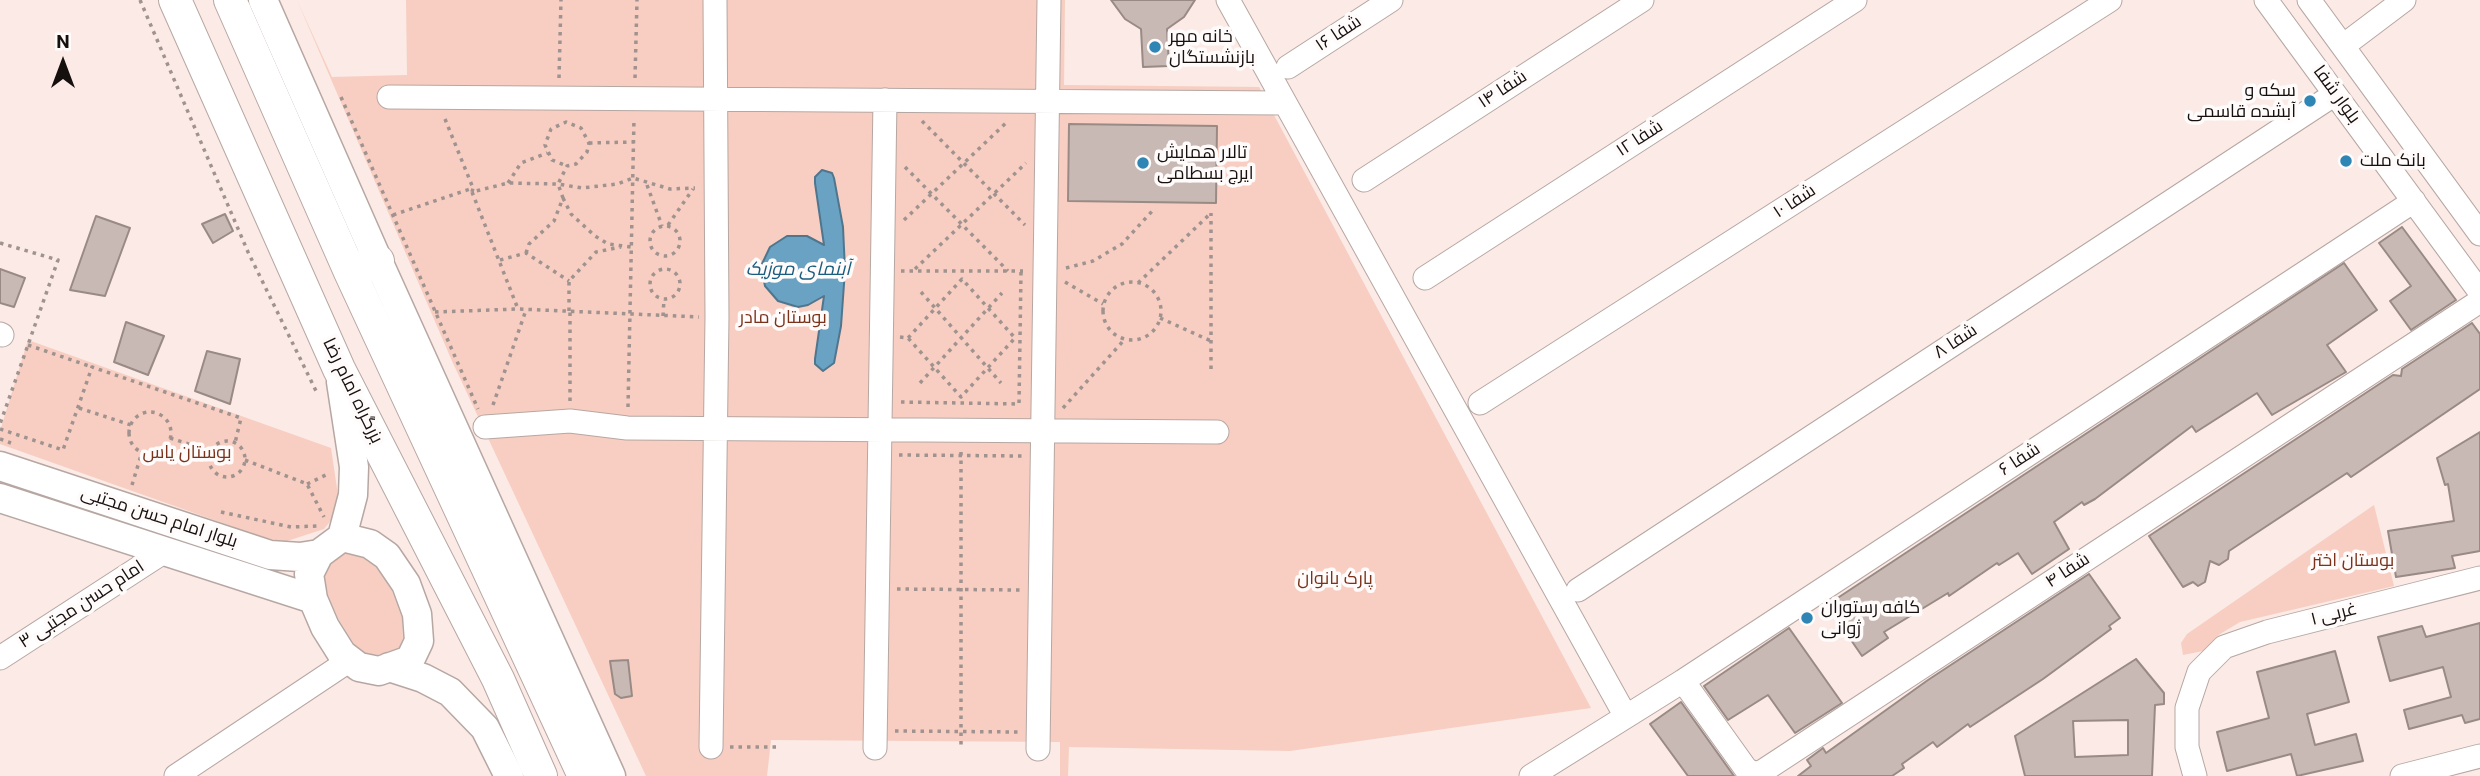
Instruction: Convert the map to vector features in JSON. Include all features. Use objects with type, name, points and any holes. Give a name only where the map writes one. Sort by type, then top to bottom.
[{"type":"highway","name":"بزرگراه امام رضا","points":[[175,0],[339,369],[498,678],[541,776]]},
{"type":"highway","points":[[230,0],[364,267],[584,776]]},
{"type":"main road","points":[[263,0],[364,267],[611,776]]},
{"type":"main road","points":[[332,523],[387,556],[406,584],[417,614],[419,641],[410,660],[379,671],[359,667],[342,654],[313,600],[309,574],[332,523],[354,495],[354,467],[339,369]]},
{"type":"main road","name":"بلوار امام حسن مجتبی","points":[[6,455],[270,555],[300,557],[319,554]]},
{"type":"main road","name":"بلوار امام حسن مجتبی","points":[[0,498],[313,600]]},
{"type":"main road","points":[[263,583],[289,584],[299,577],[298,568],[293,562],[286,557],[270,555]]},
{"type":"main road","points":[[389,667],[423,678],[450,692],[485,728],[509,776]]},
{"type":"street","points":[[711,747],[717,317],[704,183],[714,99],[715,0]]},
{"type":"street","points":[[1038,740],[1047,143],[1038,101],[1049,0]]},
{"type":"street","points":[[1228,0],[1625,715]]},
{"type":"street","name":"شفا ۱۶","points":[[1288,67],[1391,0]]},
{"type":"street","name":"شفا ۱۴","points":[[1364,180],[1642,0]]},
{"type":"street","name":"شفا ۱۲","points":[[1425,278],[1855,0]]},
{"type":"street","name":"شفا ۱۰","points":[[1480,404],[2110,0]]},
{"type":"street","name":"بلوار شفا","points":[[2266,0],[2480,292]]},
{"type":"street","name":"بلوار شفا","points":[[2309,0],[2473,209],[2480,234]]},
{"type":"street","points":[[2343,46],[2404,0]]},
{"type":"street","name":"شفا ۸","points":[[1578,590],[2334,94]]},
{"type":"street","points":[[389,97],[1283,103]]},
{"type":"street","points":[[875,739],[879,455],[892,271],[882,241],[884,146],[893,100]]},
{"type":"street","name":"شفا ۶","points":[[1531,776],[1683,681],[2414,201]]},
{"type":"street","name":"شفا ۴","points":[[1683,681],[1746,769],[1755,774],[1763,771],[2480,301]]},
{"type":"street","points":[[485,427],[570,421],[627,428],[1217,432]]},
{"type":"street","name":"امام حسن مجتبی ۳","points":[[0,658],[164,551]]},
{"type":"street","name":"غربی ۱","points":[[2195,776],[2187,747],[2187,709],[2199,672],[2224,647],[2267,632],[2480,578]]},
{"type":"street","points":[[176,776],[350,660]]},
{"type":"street","points":[[2402,776],[2480,756]]},
{"type":"path","points":[[140,0],[230,205],[324,407]]},
{"type":"path","points":[[559,98],[561,0]]},
{"type":"path","points":[[627,428],[637,0]]},
{"type":"path","points":[[341,97],[485,427]]},
{"type":"path","points":[[437,97],[517,309]]},
{"type":"path","points":[[893,100],[964,163],[1045,246]]},
{"type":"path","points":[[882,241],[964,163],[1038,101]]},
{"type":"path","points":[[566,122],[581,128],[589,143],[583,159],[567,166],[559,164],[547,153],[546,136],[558,124],[566,122]]},
{"type":"path","points":[[589,143],[634,142]]},
{"type":"path","points":[[914,271],[1047,143]]},
{"type":"path","points":[[884,146],[1008,272]]},
{"type":"path","points":[[508,183],[521,163],[547,153]]},
{"type":"path","points":[[567,166],[558,184],[571,214],[595,236],[608,244],[621,247]]},
{"type":"path","points":[[393,215],[472,190],[508,183],[599,187],[633,178],[670,189],[704,183]]},
{"type":"path","points":[[668,225],[678,231],[681,243],[676,252],[665,256],[654,251],[650,245],[652,233],[668,225],[704,183]]},
{"type":"path","points":[[647,184],[662,226]]},
{"type":"path","points":[[526,253],[528,244],[554,220],[563,198]]},
{"type":"path","points":[[892,271],[1021,272],[1078,266],[1108,253],[1135,234],[1155,208]]},
{"type":"path","points":[[1139,283],[1211,213],[1211,369]]},
{"type":"path","points":[[0,243],[58,260],[0,426],[63,450],[92,368]]},
{"type":"path","points":[[570,421],[569,281],[596,252],[631,247]]},
{"type":"path","points":[[500,260],[526,253],[569,281]]},
{"type":"path","points":[[664,268],[665,256]]},
{"type":"path","points":[[664,268],[676,273],[680,284],[675,295],[664,299],[653,295],[649,284],[654,273],[664,268]]},
{"type":"path","points":[[892,271],[902,284]]},
{"type":"path","points":[[961,397],[1015,338],[962,279],[962,271]]},
{"type":"path","points":[[1045,271],[1103,304]]},
{"type":"path","points":[[901,390],[901,404],[1019,404],[1021,272]]},
{"type":"path","points":[[961,404],[961,397],[908,338],[962,279]]},
{"type":"path","points":[[1139,283],[1154,292],[1161,309],[1160,318],[1151,333],[1143,338],[1125,340],[1110,330],[1102,314],[1103,304],[1112,289],[1120,284],[1139,283]]},
{"type":"path","points":[[921,292],[1001,383]]},
{"type":"path","points":[[920,383],[1002,293]]},
{"type":"path","points":[[663,316],[664,299]]},
{"type":"path","points":[[435,312],[527,309],[630,316],[717,317]]},
{"type":"path","points":[[485,427],[527,309]]},
{"type":"path","points":[[1160,318],[1211,341]]},
{"type":"path","points":[[902,324],[902,351]]},
{"type":"path","points":[[1042,430],[1125,340]]},
{"type":"path","points":[[28,345],[241,418],[235,443]]},
{"type":"path","points":[[79,408],[131,425]]},
{"type":"path","points":[[140,415],[160,415],[169,425],[170,438],[162,450],[142,452],[129,438],[131,425],[140,415]]},
{"type":"path","points":[[961,430],[961,749]]},
{"type":"path","points":[[170,438],[210,451]]},
{"type":"path","points":[[0,439],[6,455]]},
{"type":"path","points":[[218,443],[235,443],[243,450],[245,460],[236,475],[219,476],[211,468],[210,451],[218,443]]},
{"type":"path","points":[[132,485],[142,452]]},
{"type":"path","points":[[879,455],[1042,456]]},
{"type":"path","points":[[218,512],[291,527],[332,523],[307,484],[245,460]]},
{"type":"path","points":[[307,484],[334,471],[335,475]]},
{"type":"path","points":[[120,481],[144,490]]},
{"type":"path","points":[[877,589],[1040,590]]},
{"type":"path","points":[[875,739],[961,732],[1038,740]]},
{"type":"path","points":[[711,747],[780,747]]},
{"type":"green space","name":"بوستان مادر","points":[[297,0],[332,77],[407,75],[406,0],[1065,0],[1064,85],[1259,87],[1591,708],[1290,751],[1069,747],[1068,776],[1060,776],[1060,742],[771,740],[767,776],[646,776],[452,361]]},
{"type":"green space","name":"بوستان یاس","points":[[28,340],[331,448],[340,509],[324,529],[284,542],[259,536],[0,444],[0,431]]},
{"type":"green space","name":"بوستان اختر","points":[[2374,505],[2394,586],[2240,622],[2220,634],[2203,651],[2183,655],[2181,643],[2187,634]]},
{"type":"green space","points":[[344,553],[364,558],[376,567],[392,591],[402,618],[403,638],[399,648],[378,655],[365,653],[354,644],[339,620],[328,595],[324,575],[330,562]]},
{"type":"water","name":"آبنمای موزیک","points":[[822,170],[832,173],[834,178],[843,227],[845,270],[841,326],[834,363],[823,371],[815,364],[815,359],[824,296],[798,307],[778,301],[765,286],[761,266],[770,247],[787,236],[807,236],[824,245],[815,183],[815,177]]},
{"type":"building","name":"خانه مهر بازنشستگان","points":[[1111,0],[1195,0],[1184,17],[1167,29],[1169,66],[1143,67],[1141,29],[1125,19]]},
{"type":"building","name":"تالار همایش ایرج بسطامی","points":[[1069,124],[1217,126],[1216,203],[1068,201]]},
{"type":"building","points":[[225,214],[233,231],[213,243],[202,224]]},
{"type":"building","points":[[96,216],[130,228],[105,296],[70,290]]},
{"type":"building","points":[[2402,227],[2456,300],[2411,330],[2390,301],[2411,286],[2379,243]]},
{"type":"building","points":[[2344,263],[2377,310],[2327,345],[2346,372],[2272,415],[2257,393],[2196,432],[2192,426],[2095,499],[2084,505],[2082,502],[2054,522],[2069,549],[2032,574],[2018,553],[1999,565],[1997,563],[1949,596],[1948,593],[1884,632],[1888,638],[1862,656],[1827,605]]},
{"type":"building","points":[[0,269],[25,278],[14,307],[0,303]]},
{"type":"building","points":[[126,322],[164,336],[148,375],[114,362]]},
{"type":"building","points":[[2472,323],[2480,334],[2480,389],[2351,477],[2347,473],[2229,551],[2228,559],[2219,565],[2210,561],[2205,582],[2198,586],[2193,582],[2183,587],[2149,536],[2393,375],[2401,376],[2402,369]]},
{"type":"building","points":[[207,351],[240,359],[230,404],[195,391]]},
{"type":"building","points":[[2480,432],[2480,551],[2452,556],[2455,568],[2396,577],[2388,531],[2454,521],[2448,484],[2445,485],[2437,458]]},
{"type":"building","points":[[2089,574],[2120,618],[2109,626],[2111,629],[2043,679],[1970,727],[1968,724],[1937,747],[1933,742],[1902,764],[1904,768],[1892,776],[1798,776],[1811,766],[1807,760],[1823,748],[1826,753],[1928,680]]},
{"type":"building","points":[[2480,623],[2480,719],[2465,723],[2462,715],[2409,729],[2404,710],[2451,697],[2443,667],[2390,681],[2378,637],[2422,626],[2426,637]]},
{"type":"building","points":[[1789,628],[1842,703],[1795,733],[1768,695],[1728,720],[1704,686]]},
{"type":"building","points":[[2335,651],[2349,702],[2307,714],[2315,745],[2356,734],[2363,761],[2297,776],[2291,754],[2227,771],[2217,732],[2269,718],[2257,672]]},
{"type":"building","points":[[2136,659],[2164,693],[2164,704],[2155,705],[2152,776],[2025,776],[2015,736]],"holes":[[[2128,720],[2128,755],[2075,757],[2073,721]]]},
{"type":"building","points":[[628,660],[632,696],[621,698],[615,694],[610,661]]},
{"type":"building","points":[[1681,702],[1734,776],[1688,776],[1650,724]]},
{"type":"place","name":"خانه مهر بازنشستگان","points":[[1155,47]]},
{"type":"place","name":"سکه و آبشده قاسمی","points":[[2310,101]]},
{"type":"place","name":"بانک ملت","points":[[2346,161]]},
{"type":"place","name":"تالار همایش ایرج بسطامی","points":[[1143,163]]},
{"type":"place","name":"کافه رستوران ژوانی","points":[[1807,618]]},
{"type":"park label","name":"پارک بانوان","points":[[1335,579]]}]
